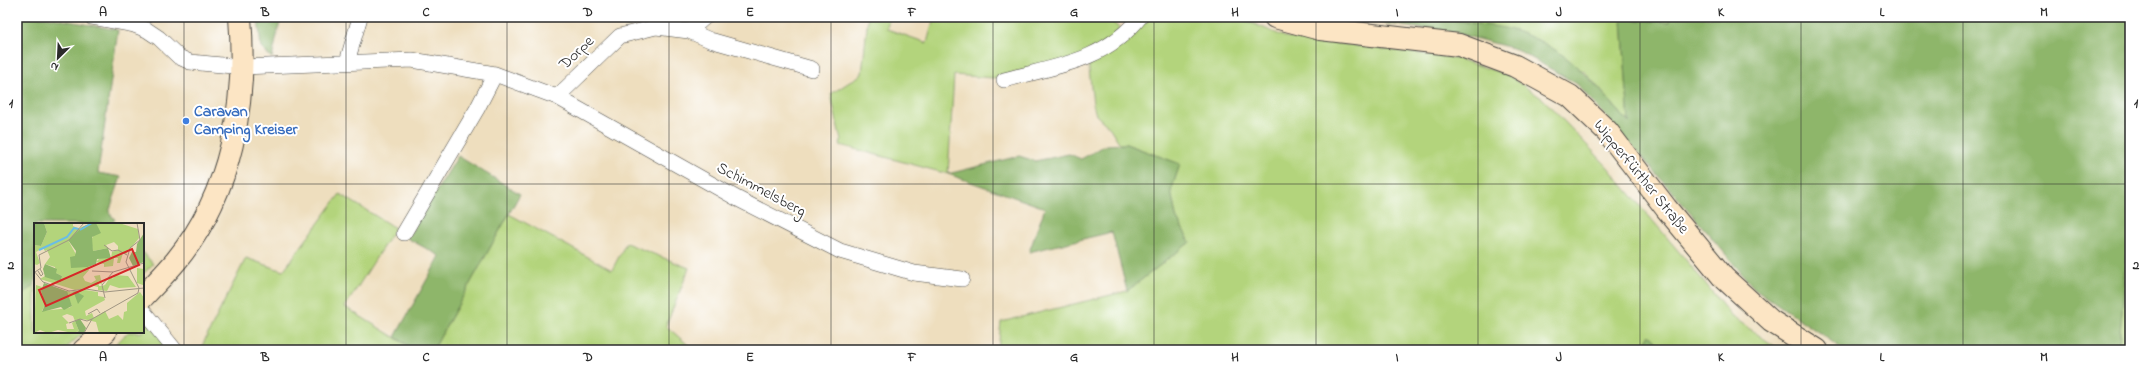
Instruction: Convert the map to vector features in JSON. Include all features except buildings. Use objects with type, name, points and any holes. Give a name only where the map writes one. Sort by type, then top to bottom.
[{"type":"main road","points":[[144,296],[177,260],[203,221],[223,178],[237,122],[243,67],[240,17]]},
{"type":"main road","name":"Wipperfürther Straße","points":[[1275,17],[1320,29],[1459,45],[1515,66],[1570,96],[1607,131],[1666,208],[1723,277],[1771,321],[1817,350]]},
{"type":"main road","points":[[84,350],[104,333]]},
{"type":"street","points":[[91,17],[134,24],[159,38],[179,57],[190,62],[243,67],[412,60],[495,74],[557,97]]},
{"type":"street","points":[[347,62],[360,17]]},
{"type":"street","points":[[689,31],[705,17]]},
{"type":"street","points":[[1004,80],[1089,58],[1117,40],[1140,17]]},
{"type":"street","name":"Dorpe","points":[[557,97],[620,36],[656,27],[689,31],[710,40],[812,69]]},
{"type":"street","points":[[404,233],[477,109],[495,74]]},
{"type":"street","name":"Schimmelsberg","points":[[557,97],[738,200],[840,251],[914,273],[962,279]]},
{"type":"street","points":[[144,312],[175,350]]},
{"type":"green space","points":[[17,17],[47,17],[118,30],[98,173],[121,177],[109,212],[115,220],[110,223],[34,223],[34,285],[17,299]]},
{"type":"green space","points":[[258,17],[281,17],[272,58],[261,48]]},
{"type":"green space","points":[[619,17],[641,17],[628,28],[617,19]]},
{"type":"green space","points":[[868,17],[889,17],[887,29],[927,43],[934,17],[1106,17],[1124,32],[1089,55],[993,78],[954,75],[948,174],[840,145],[841,141],[831,94],[862,74]]},
{"type":"green space","points":[[1143,17],[1238,17],[1285,37],[1455,58],[1508,75],[1543,99],[1606,165],[1706,284],[1730,315],[1780,350],[1664,350],[1650,335],[1639,350],[998,350],[1001,322],[1127,291],[1190,242],[1176,217],[1171,191],[1180,164],[1126,144],[1120,144],[1110,128],[1096,115],[1093,104],[1088,60]]},
{"type":"green space","points":[[1338,17],[1447,17],[1464,22],[1516,31],[1535,38],[1566,57],[1592,81],[1629,123],[1622,19],[1670,22],[1670,17],[2130,17],[2130,227],[2119,343],[2111,350],[1844,350],[1754,288],[1690,212],[1577,84],[1516,49],[1455,33]]},
{"type":"green space","points":[[1447,17],[1474,17],[1479,20],[1481,17],[1670,17],[1670,22],[1622,19],[1629,123],[1584,71],[1471,22],[1461,22]]},
{"type":"green space","points":[[1126,144],[1180,164],[1171,191],[1176,217],[1190,242],[1127,291],[1112,232],[1029,252],[1045,208],[948,174],[1019,156],[1035,161],[1069,154],[1081,159],[1106,145]]},
{"type":"green space","points":[[458,156],[520,194],[433,350],[415,350],[395,337],[440,256],[407,238]]},
{"type":"green space","points":[[340,194],[395,228],[345,307],[415,350],[200,350],[246,258],[283,271]]},
{"type":"green space","points":[[509,214],[612,270],[626,243],[689,268],[666,326],[694,350],[433,350]]},
{"type":"green space","points":[[2130,227],[2130,350],[2111,350],[2119,342]]},
{"type":"green space","points":[[144,253],[153,264],[144,273]]},
{"type":"green space","points":[[34,285],[34,333],[83,333],[64,350],[17,350],[17,299]]},
{"type":"green space","points":[[144,318],[173,350],[110,350],[127,333],[144,333]]},
{"type":"green space","points":[[1650,335],[1664,350],[1639,350]]},
{"type":"place","name":"Caravan Camping Kreiser","points":[[186,121]]}]
